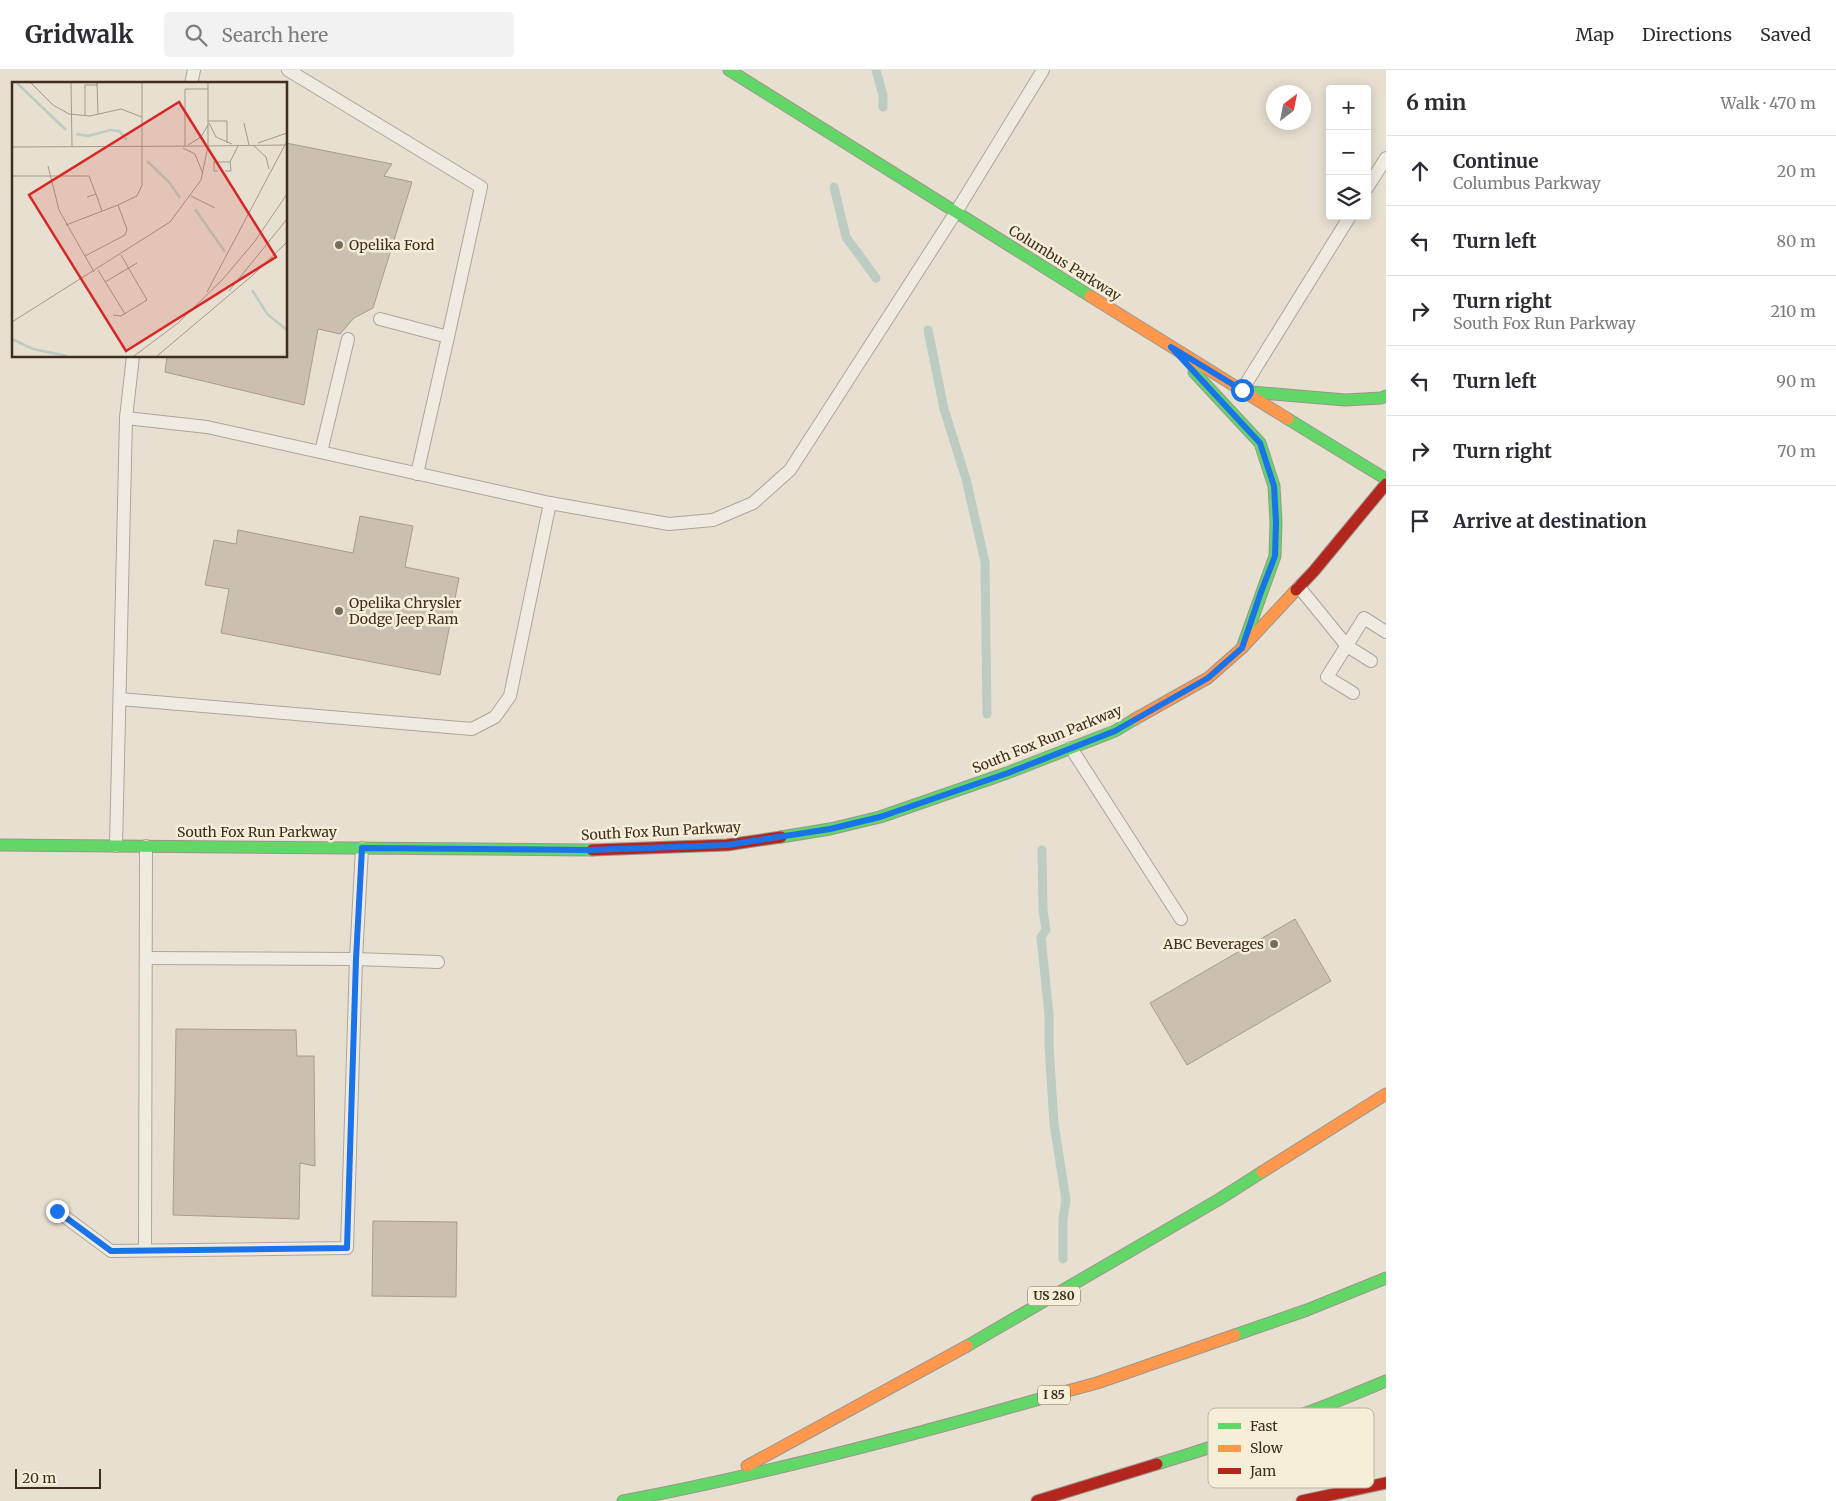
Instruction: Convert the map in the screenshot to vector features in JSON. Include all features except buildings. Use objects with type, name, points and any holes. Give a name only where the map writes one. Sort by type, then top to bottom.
[{"type":"main road","name":"Columbus Parkway","points":[[729,70],[1171,347],[1386,479]]},
{"type":"main road","points":[[1171,347],[1260,443],[1274,486],[1275,556],[1242,648]]},
{"type":"main road","points":[[1242,390],[1345,400],[1381,398],[1386,396]]},
{"type":"main road","name":"South Fox Run Parkway","points":[[0,845],[591,850],[727,845],[830,829],[880,817],[1008,773],[1115,731],[1208,678],[1242,648],[1299,587],[1386,484]]},
{"type":"main road","name":"US 280","points":[[713,1484],[965,1348],[1218,1200],[1386,1094]]},
{"type":"main road","name":"I 85","points":[[623,1501],[713,1484],[938,1428],[1097,1383],[1307,1310],[1386,1278]]},
{"type":"main road","points":[[1322,1408],[1386,1381]]},
{"type":"main road","points":[[1037,1501],[1208,1450]]},
{"type":"main road","points":[[1302,1501],[1363,1488]]},
{"type":"lane","points":[[288,70],[481,187],[417,474]]},
{"type":"lane","points":[[126,418],[207,427],[550,503],[669,524],[713,520],[753,504],[790,470],[956,212],[1043,70]]},
{"type":"lane","points":[[1371,182],[1386,158]]},
{"type":"lane","points":[[1242,390],[1348,220]]},
{"type":"lane","points":[[380,319],[448,337]]},
{"type":"lane","points":[[321,452],[348,338]]},
{"type":"lane","points":[[116,846],[126,418],[133,358]]},
{"type":"lane","points":[[120,699],[472,729],[495,717],[510,696],[550,503]]},
{"type":"lane","points":[[1299,587],[1347,646],[1371,661]]},
{"type":"lane","points":[[1353,693],[1327,677],[1364,618],[1386,632]]},
{"type":"lane","points":[[1071,748],[1182,919]]},
{"type":"lane","points":[[145,1250],[146,846]]},
{"type":"lane","points":[[57,1211],[111,1251],[347,1248],[356,959],[362,848]]},
{"type":"lane","points":[[146,958],[356,959],[438,962]]},
{"type":"waterway","points":[[876,70],[883,95],[883,107]]},
{"type":"waterway","points":[[834,187],[846,237],[876,278]]},
{"type":"waterway","points":[[928,330],[944,409],[966,479],[985,562],[987,714]]},
{"type":"waterway","points":[[1042,850],[1043,910],[1046,930],[1041,937],[1049,1015],[1054,1124],[1066,1200],[1063,1219],[1063,1259]]},
{"type":"traffic: fast","points":[[729,70],[1090,296]]},
{"type":"traffic: fast","points":[[1194,372],[1260,443],[1274,486],[1275,556],[1242,648]]},
{"type":"traffic: fast","points":[[1251,392],[1345,400],[1381,398],[1386,396]]},
{"type":"traffic: fast","points":[[1288,419],[1386,479]]},
{"type":"traffic: fast","points":[[781,837],[830,829],[880,817],[1007,773],[1115,731],[1135,719]]},
{"type":"traffic: fast","points":[[0,845],[592,850]]},
{"type":"traffic: fast","points":[[967,1346],[1218,1200],[1262,1172]]},
{"type":"traffic: fast","points":[[1235,1335],[1307,1310],[1386,1278]]},
{"type":"traffic: fast","points":[[1319,1408],[1386,1381]]},
{"type":"traffic: fast","points":[[623,1501],[788,1466],[952,1424],[1060,1393]]},
{"type":"traffic: fast","points":[[1157,1464],[1208,1448]]},
{"type":"traffic: slow","points":[[1090,296],[1288,419]]},
{"type":"traffic: slow","points":[[1135,719],[1208,678],[1242,648],[1296,590]]},
{"type":"traffic: slow","points":[[1262,1172],[1386,1094]]},
{"type":"traffic: slow","points":[[1060,1393],[1097,1383],[1235,1335]]},
{"type":"traffic: slow","points":[[747,1466],[967,1346]]},
{"type":"traffic: jam","points":[[1296,590],[1386,484]]},
{"type":"traffic: jam","points":[[592,850],[727,845],[781,837]]},
{"type":"traffic: jam","points":[[1037,1501],[1157,1464]]},
{"type":"traffic: jam","points":[[1374,1486],[1386,1483]]},
{"type":"traffic: jam","points":[[1302,1501],[1363,1488]]},
{"type":"place","name":"Opelika Ford","points":[[339,245]]},
{"type":"place","name":"Opelika Chrysler Dodge Jeep Ram","points":[[339,611]]},
{"type":"place","name":"ABC Beverages","points":[[1274,944]]},
{"type":"route","points":[[57,1211],[111,1251],[347,1248],[356,959],[362,848],[591,850],[727,845],[830,829],[880,817],[1008,773],[1115,731],[1208,678],[1242,648],[1275,556],[1274,486],[1260,443],[1171,347],[1242,390]]}]
